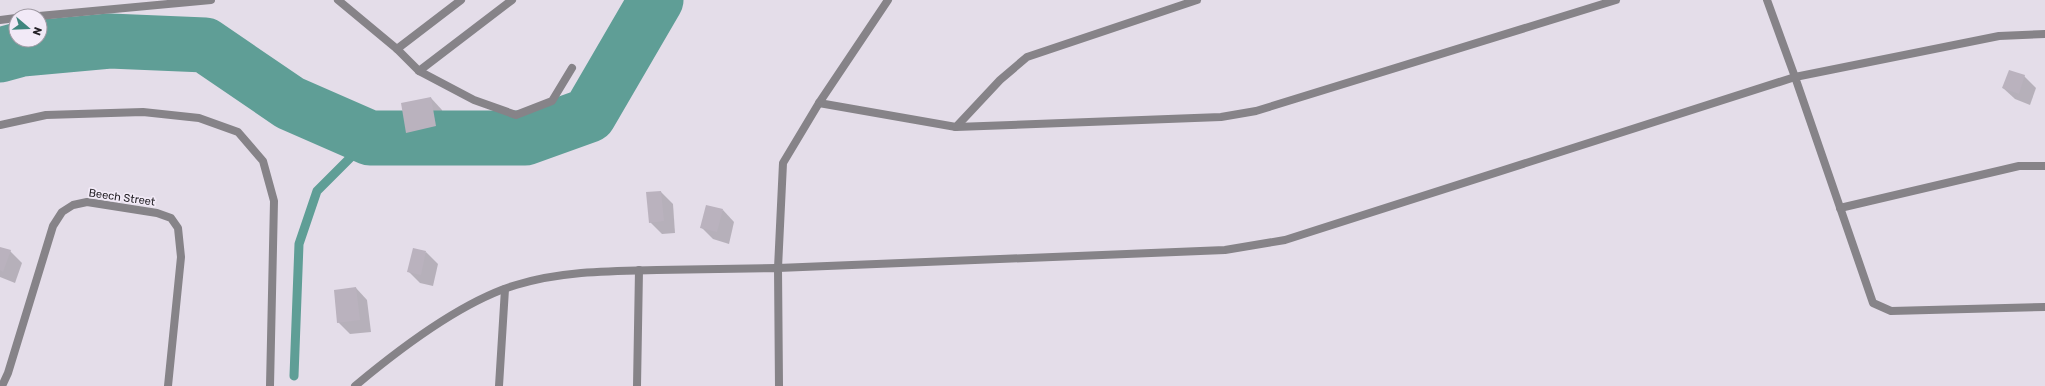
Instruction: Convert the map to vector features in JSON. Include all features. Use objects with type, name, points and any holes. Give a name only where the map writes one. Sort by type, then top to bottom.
[{"type":"street","points":[[48,15],[211,0]]},
{"type":"street","points":[[338,0],[397,49],[419,71],[474,100],[516,115],[552,102],[572,68]]},
{"type":"street","points":[[397,49],[461,0]]},
{"type":"street","points":[[419,71],[512,0]]},
{"type":"street","points":[[779,386],[778,268],[783,163],[819,104],[888,0]]},
{"type":"street","points":[[956,128],[1000,80],[1027,57],[1197,0]]},
{"type":"street","points":[[819,104],[956,128],[1221,117],[1256,111],[1616,0]]},
{"type":"street","points":[[1767,0],[1873,303],[1891,311],[2045,306]]},
{"type":"street","points":[[357,384],[454,314],[505,289],[545,278],[576,273],[639,270],[778,268],[1225,250],[1285,240],[1795,77],[1999,36],[2045,34]]},
{"type":"street","points":[[0,125],[46,115],[143,112],[199,118],[238,132],[263,161],[274,201],[270,386]]},
{"type":"street","points":[[1840,208],[2019,166],[2045,166]]},
{"type":"street","name":"Beech Street","points":[[2,386],[8,374],[53,226],[62,212],[73,205],[87,202],[158,213],[171,218],[178,228],[181,257],[168,386]]},
{"type":"street","points":[[638,386],[639,270]]},
{"type":"street","points":[[499,386],[505,289]]},
{"type":"building","points":[[2009,70],[2025,75],[2019,94],[2002,88]]},
{"type":"building","points":[[431,97],[436,126],[406,133],[401,103]]},
{"type":"building","points":[[661,191],[664,221],[649,223],[646,192]]},
{"type":"building","points":[[706,205],[723,209],[717,232],[700,228]]},
{"type":"building","points":[[0,247],[11,250],[3,272],[0,270]]},
{"type":"building","points":[[413,248],[426,251],[421,275],[407,272]]},
{"type":"building","points":[[356,287],[360,320],[337,323],[334,290]]},
{"type":"waterway","points":[[0,55],[22,49],[110,41],[205,45],[290,103],[370,138],[525,138],[589,115],[656,0]]},
{"type":"waterway","points":[[294,376],[299,244],[317,191],[370,138]]}]
